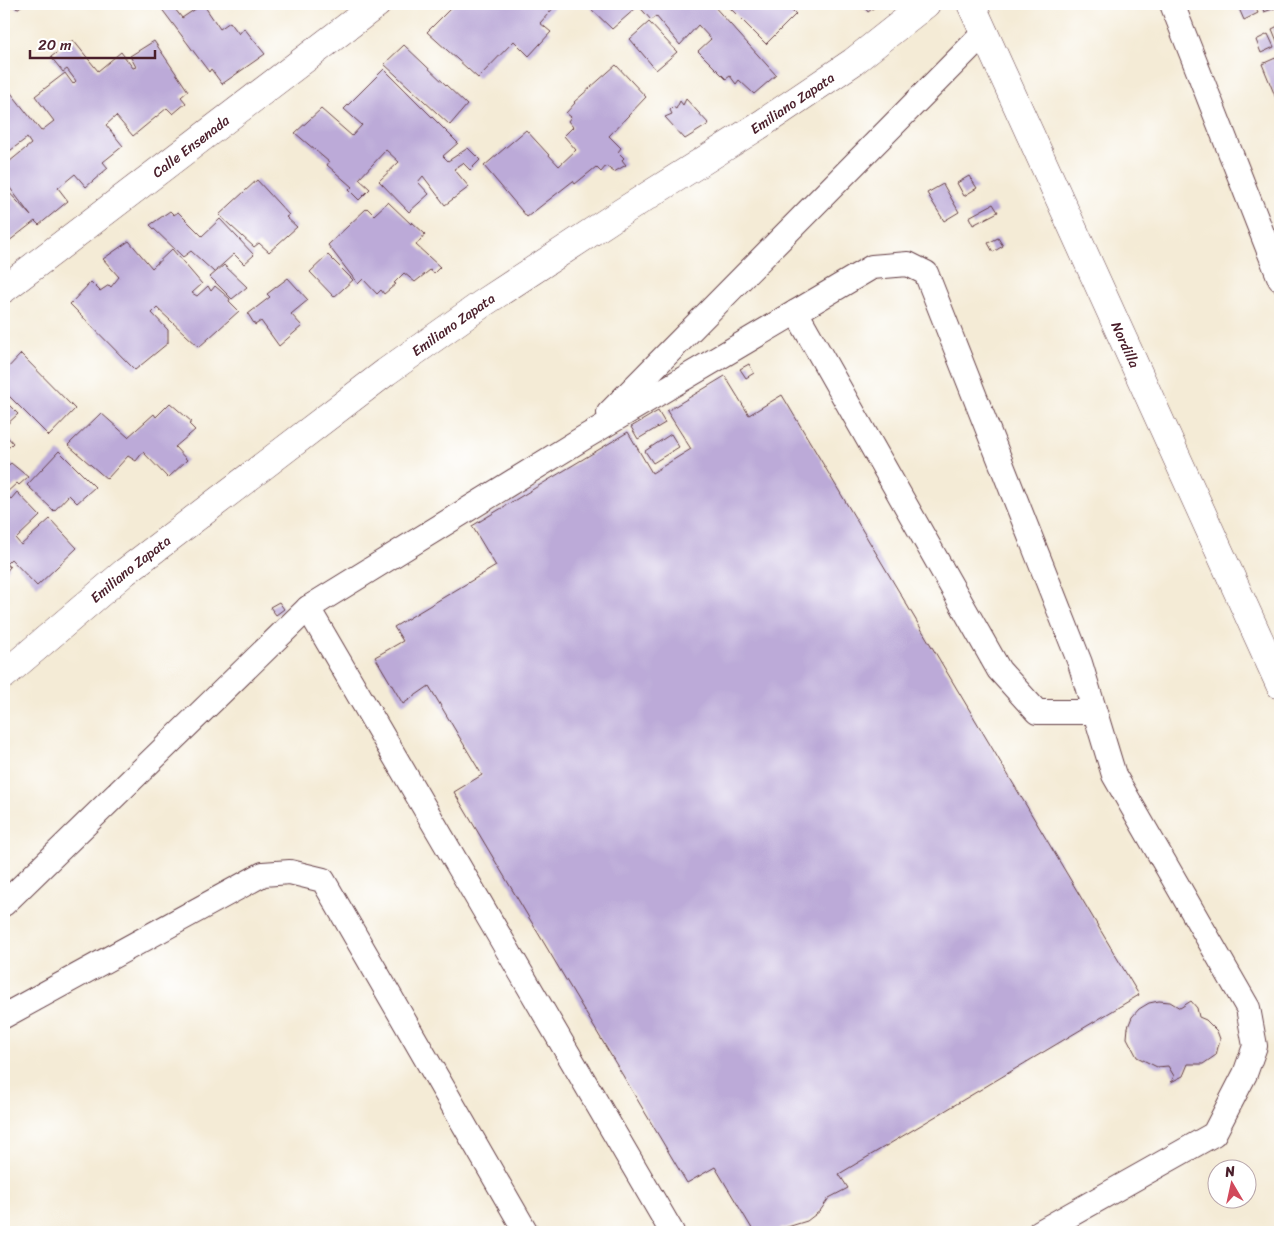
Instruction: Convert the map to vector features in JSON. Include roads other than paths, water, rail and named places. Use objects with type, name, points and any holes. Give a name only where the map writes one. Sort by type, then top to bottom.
[{"type":"street","name":"Calle Ensenada","points":[[4,289],[377,4]]},
{"type":"street","name":"Emiliano Zapata","points":[[4,675],[125,572],[386,372],[499,293],[622,212],[763,123],[853,62],[926,4]]},
{"type":"street","name":"Nordilla","points":[[971,4],[1280,685]]},
{"type":"lane","points":[[1172,4],[1280,279]]},
{"type":"lane","points":[[584,437],[985,32]]},
{"type":"lane","points":[[4,904],[308,608],[584,437],[872,267],[908,264],[926,273],[1080,662],[1114,775],[1248,1008],[1256,1046],[1214,1134],[1040,1232]]},
{"type":"lane","points":[[796,312],[999,670],[1037,712],[1094,712]]},
{"type":"lane","points":[[308,608],[672,1232]]},
{"type":"lane","points":[[4,1016],[263,874],[290,872],[323,880],[526,1232]]}]
